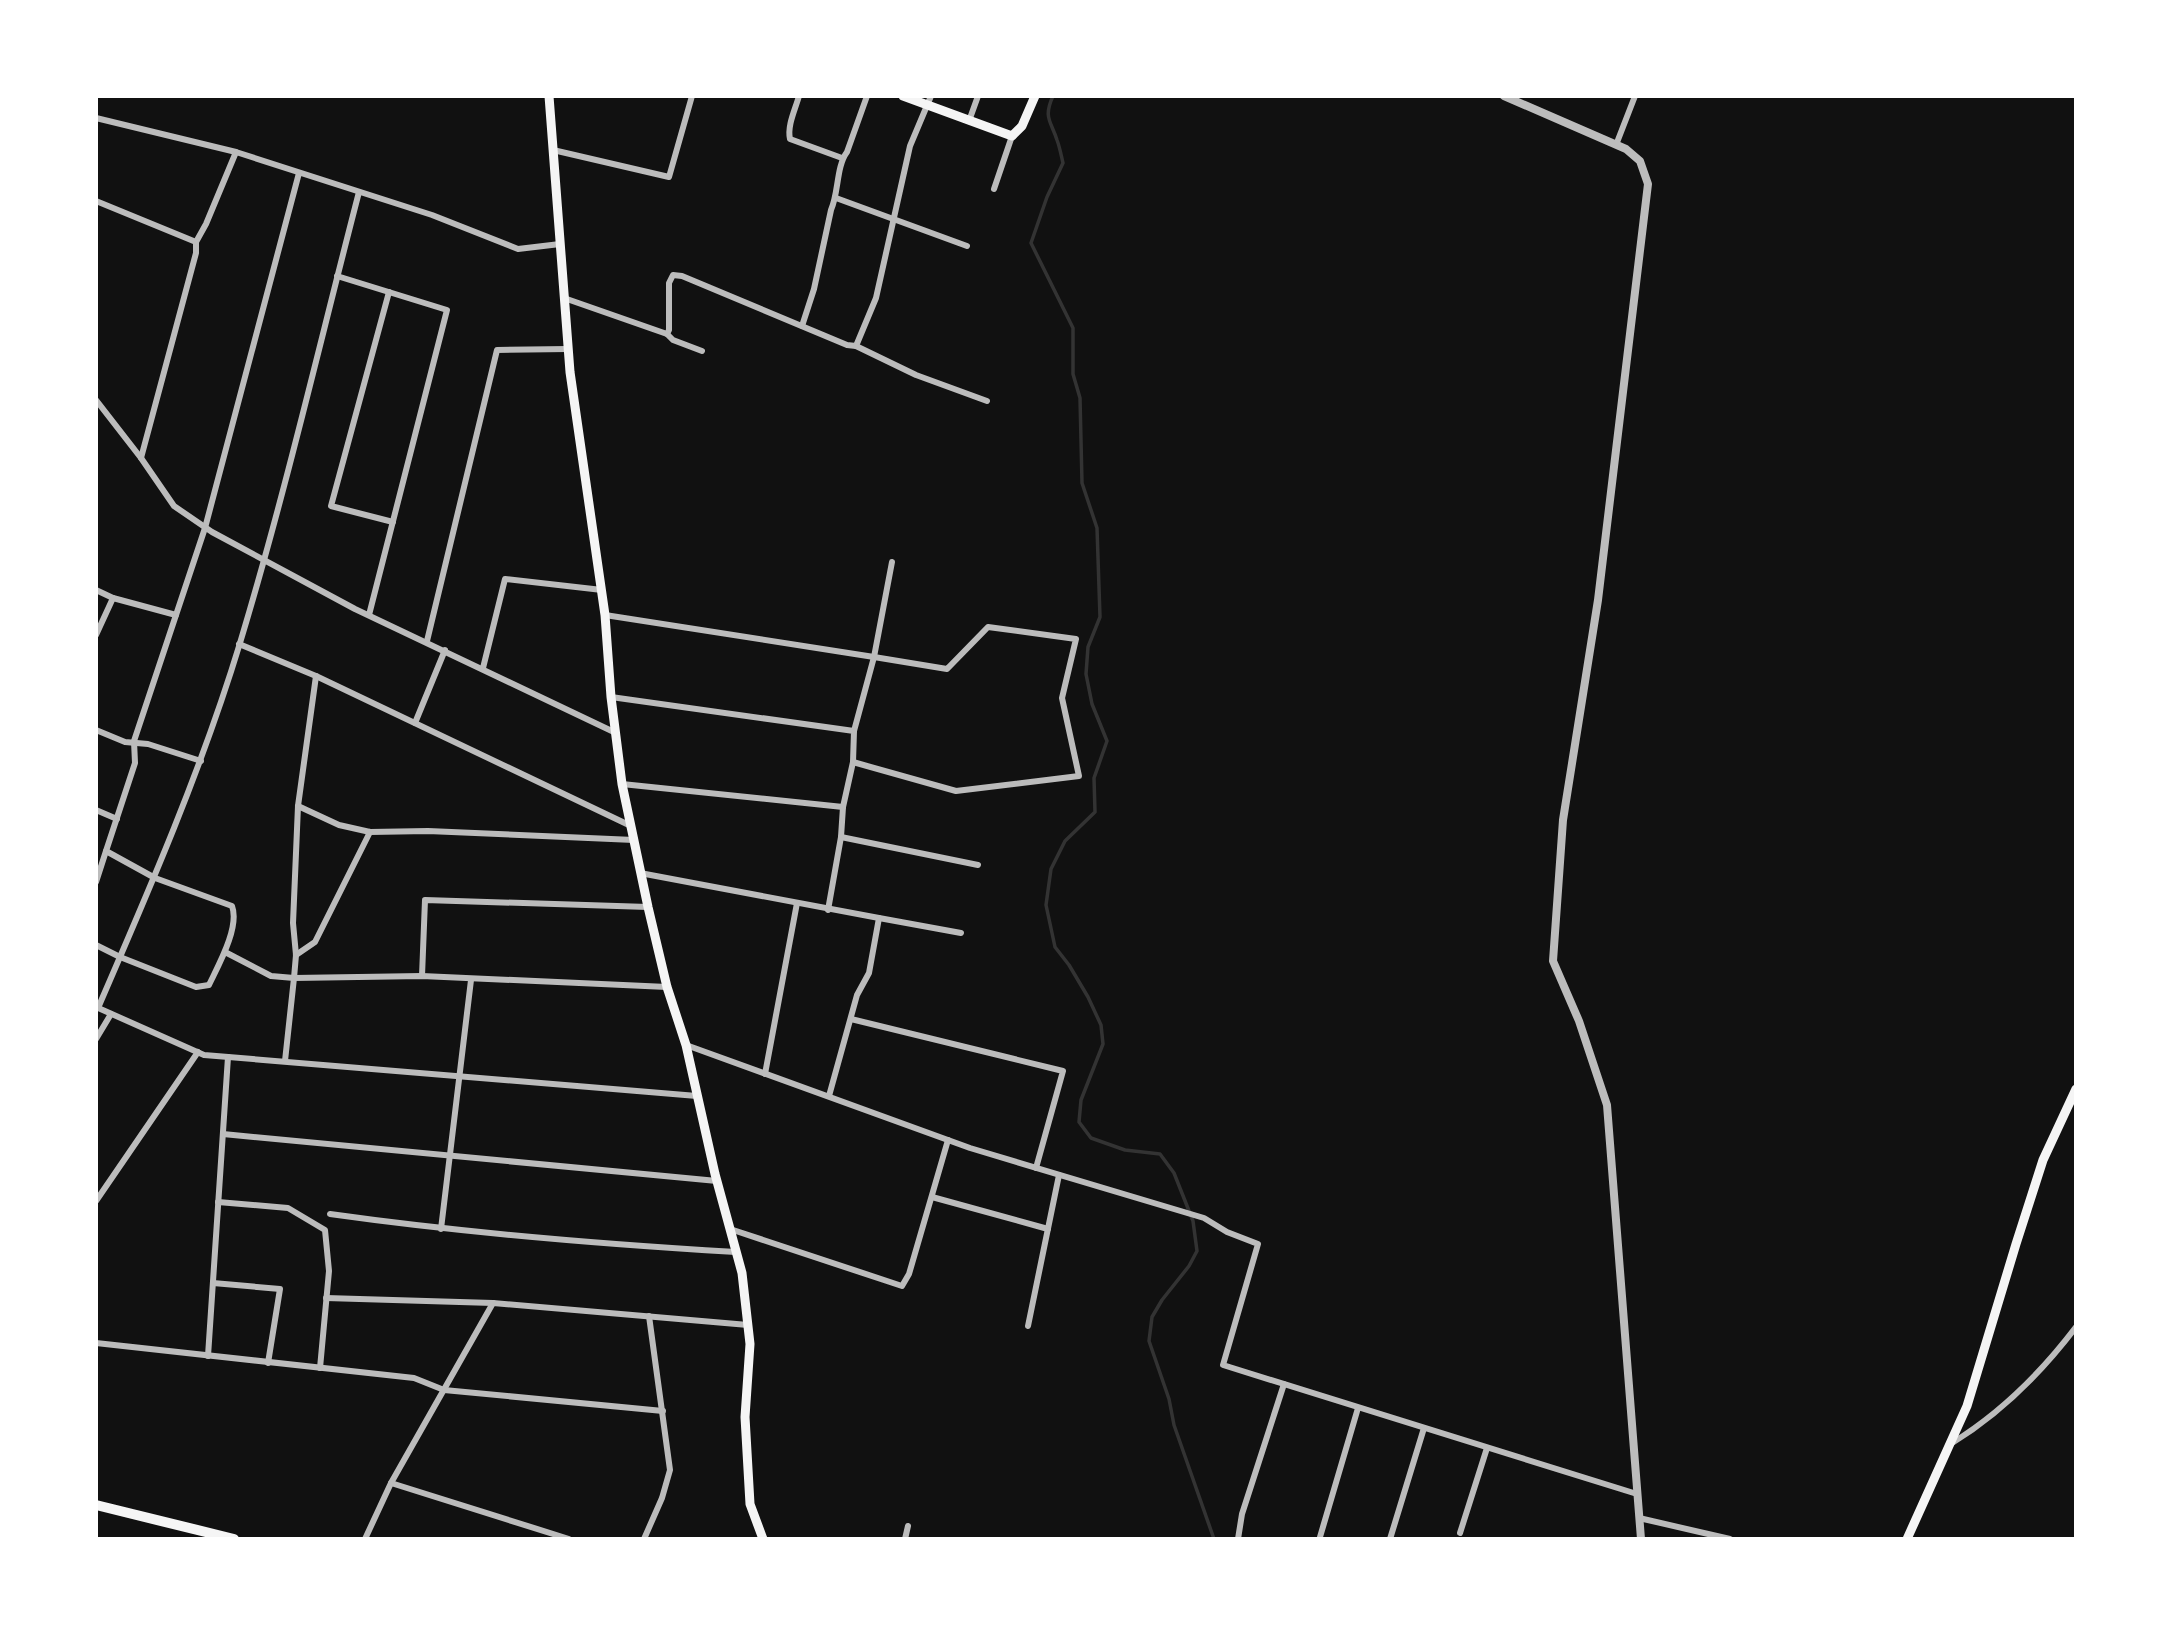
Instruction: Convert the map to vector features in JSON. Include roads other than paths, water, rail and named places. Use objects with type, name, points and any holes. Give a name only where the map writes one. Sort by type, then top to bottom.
[{"type":"main road","points":[[549,96],[568,349],[606,615],[611,697],[622,784],[667,987],[686,1045],[717,1181],[742,1273],[750,1344],[745,1418],[750,1504],[763,1539]]},
{"type":"main road","points":[[903,96],[930,101],[970,121],[1012,136],[1023,126],[1035,96]]},
{"type":"main road","points":[[1907,1539],[1967,1406],[2043,1160],[2076,1089]]},
{"type":"main road","points":[[96,1505],[234,1539]]},
{"type":"street","points":[[553,150],[669,177],[692,96]]},
{"type":"street","points":[[799,96],[790,124],[790,139],[842,158]]},
{"type":"street","points":[[802,326],[836,198],[842,158],[847,152],[867,96]]},
{"type":"street","points":[[970,121],[978,96]]},
{"type":"street","points":[[1504,96],[1626,149],[1640,161],[1648,184],[1598,600],[1563,820],[1553,961],[1579,1021],[1607,1105],[1641,1539]]},
{"type":"street","points":[[1616,145],[1635,96]]},
{"type":"street","points":[[856,346],[876,298],[910,146],[930,101]]},
{"type":"street","points":[[96,118],[236,152],[432,215],[518,249],[560,243]]},
{"type":"street","points":[[994,190],[1012,136]]},
{"type":"street","points":[[141,458],[196,253],[196,242],[236,152]]},
{"type":"street","points":[[96,882],[135,763],[134,741],[205,528],[299,173]]},
{"type":"street","points":[[359,192],[264,560],[239,644],[201,761],[155,878],[97,1008],[204,1055],[697,1096]]},
{"type":"street","points":[[836,198],[967,246]]},
{"type":"street","points":[[96,201],[196,242]]},
{"type":"street","points":[[667,334],[669,284],[673,275],[682,276],[847,345],[856,346],[916,375],[987,401]]},
{"type":"street","points":[[337,276],[447,310],[369,615]]},
{"type":"street","points":[[389,292],[331,506],[393,522]]},
{"type":"street","points":[[564,298],[667,334],[673,340],[702,351]]},
{"type":"street","points":[[426,641],[497,350],[568,349]]},
{"type":"street","points":[[96,400],[174,506],[205,528],[369,615],[616,733]]},
{"type":"street","points":[[828,910],[841,838],[843,807],[853,762],[854,731],[874,657],[892,562]]},
{"type":"street","points":[[483,668],[505,579],[602,590]]},
{"type":"street","points":[[96,590],[113,598],[176,615]]},
{"type":"street","points":[[96,635],[113,598]]},
{"type":"street","points":[[606,615],[947,669],[988,627],[1076,639],[1062,698],[1079,776],[956,791],[853,762]]},
{"type":"street","points":[[239,644],[316,676],[631,826]]},
{"type":"street","points":[[415,723],[444,650]]},
{"type":"street","points":[[285,1061],[296,955],[293,923],[298,806],[316,676]]},
{"type":"street","points":[[611,697],[854,731]]},
{"type":"street","points":[[96,730],[125,742],[134,741],[201,761]]},
{"type":"street","points":[[622,784],[843,807]]},
{"type":"street","points":[[298,806],[339,825],[370,832],[428,831],[634,840]]},
{"type":"street","points":[[96,810],[117,818]]},
{"type":"street","points":[[296,955],[315,942],[370,832]]},
{"type":"street","points":[[841,838],[978,865]]},
{"type":"street","points":[[96,944],[120,957],[196,987],[209,985],[225,952],[235,914],[232,906],[155,878],[106,851]]},
{"type":"street","points":[[640,873],[961,933]]},
{"type":"street","points":[[422,976],[425,900],[648,907]]},
{"type":"street","points":[[765,1074],[797,903]]},
{"type":"street","points":[[829,1096],[857,995],[869,972],[879,918]]},
{"type":"street","points":[[225,952],[271,976],[294,978],[422,976],[667,987]]},
{"type":"street","points":[[441,1230],[471,980]]},
{"type":"street","points":[[96,1039],[111,1014]]},
{"type":"street","points":[[850,1019],[1063,1071],[1037,1168]]},
{"type":"street","points":[[686,1045],[948,1140],[1204,1218],[1227,1232],[1258,1244],[1223,1366],[1637,1494]]},
{"type":"street","points":[[96,1201],[198,1052]]},
{"type":"street","points":[[208,1356],[228,1056]]},
{"type":"street","points":[[223,1134],[717,1181]]},
{"type":"street","points":[[730,1229],[902,1286],[909,1274],[948,1140]]},
{"type":"street","points":[[1028,1326],[1059,1175]]},
{"type":"street","points":[[932,1197],[1048,1229]]},
{"type":"street","points":[[218,1202],[288,1208],[325,1230],[329,1271],[320,1368]]},
{"type":"street","points":[[330,1214],[441,1230],[592,1244],[736,1252]]},
{"type":"street","points":[[213,1283],[280,1289],[268,1363]]},
{"type":"street","points":[[326,1298],[493,1303],[748,1325]]},
{"type":"street","points":[[365,1539],[391,1483],[493,1303]]},
{"type":"street","points":[[644,1539],[662,1498],[670,1470],[649,1316]]},
{"type":"street","points":[[1952,1443],[1979,1426],[2025,1387],[2076,1327]]},
{"type":"street","points":[[96,1343],[414,1378],[444,1390],[663,1411]]},
{"type":"street","points":[[1238,1539],[1242,1514],[1284,1384]]},
{"type":"street","points":[[1320,1537],[1358,1408]]},
{"type":"street","points":[[1390,1539],[1424,1428]]},
{"type":"street","points":[[1460,1533],[1487,1448]]},
{"type":"street","points":[[391,1483],[569,1539]]},
{"type":"street","points":[[1639,1518],[1730,1539]]},
{"type":"street","points":[[905,1539],[908,1526]]},
{"type":"waterway","points":[[1053,96],[1048,115],[1063,163],[1047,197],[1031,243],[1073,328],[1073,374],[1080,398],[1082,483],[1097,528],[1100,617],[1088,647],[1086,674],[1092,704],[1107,741],[1094,778],[1095,812],[1065,841],[1051,869],[1046,905],[1055,947],[1088,997],[1101,1025],[1103,1044],[1081,1100],[1079,1122],[1091,1138],[1125,1150],[1160,1154],[1174,1173],[1193,1221],[1197,1251],[1152,1317],[1149,1341],[1169,1399],[1174,1425],[1214,1539]]}]
